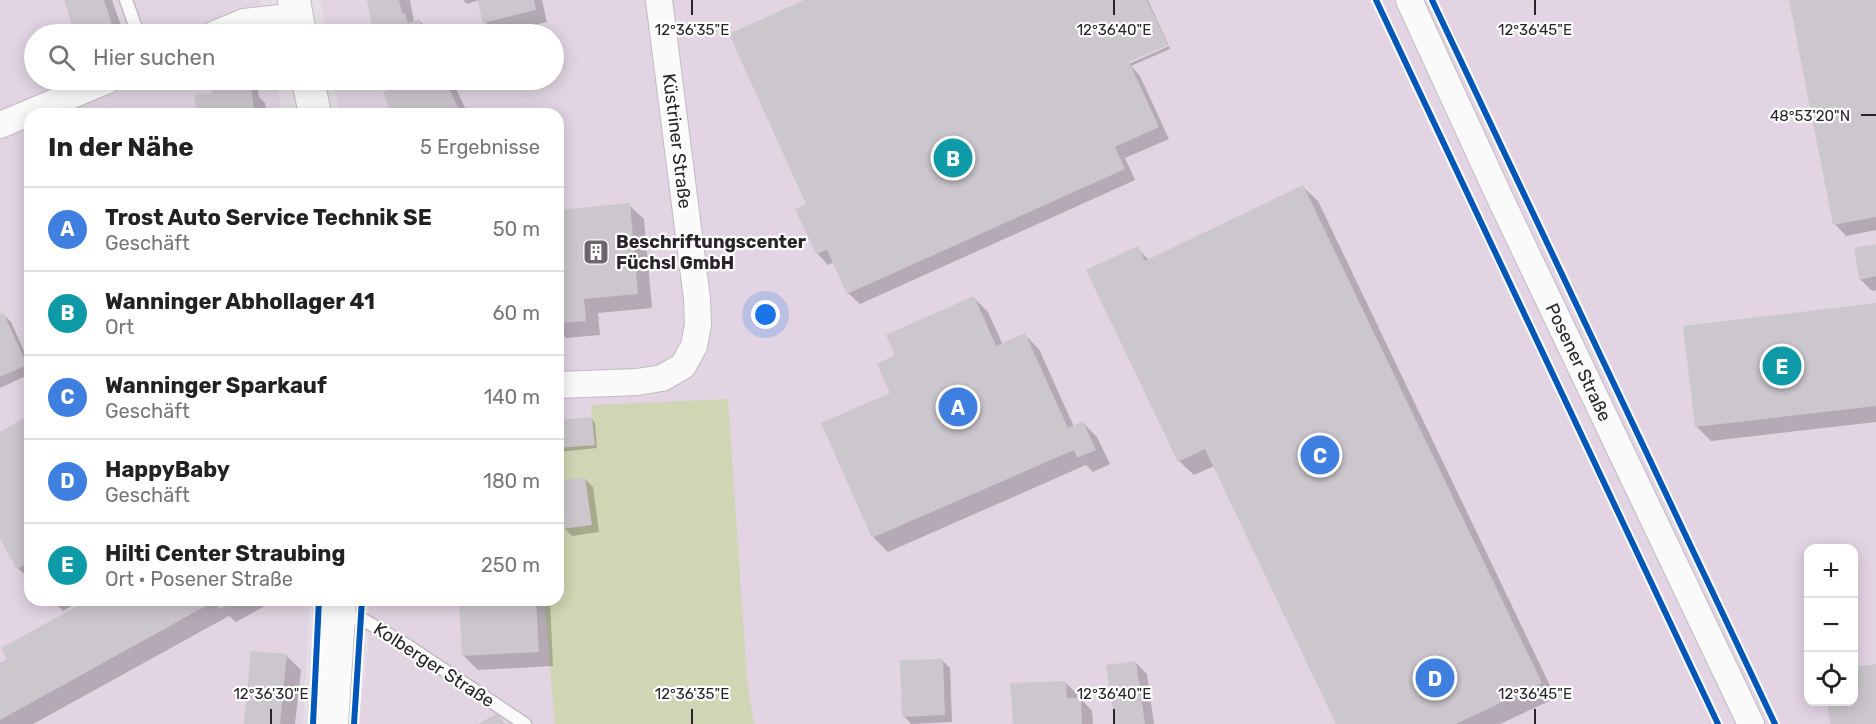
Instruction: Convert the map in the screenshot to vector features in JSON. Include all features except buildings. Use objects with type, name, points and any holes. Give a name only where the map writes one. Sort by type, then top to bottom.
[{"type":"street","name":"Küstriner Straße","points":[[564,385],[637,382],[662,378],[683,366],[694,346],[698,326],[697,299],[659,0]]},
{"type":"street","name":"Posener Straße","points":[[1409,0],[1500,198],[1751,724]]},
{"type":"street","points":[[239,24],[297,17]]},
{"type":"street","points":[[41,108],[84,90]]},
{"type":"street","points":[[310,90],[314,108]]},
{"type":"street","points":[[0,125],[24,115]]},
{"type":"street","points":[[332,724],[340,608]]},
{"type":"lane","points":[[126,0],[134,24]]},
{"type":"lane","name":"Kolberger Straße","points":[[340,608],[408,646],[525,724]]},
{"type":"shaded area","points":[[0,0],[260,0],[266,24],[24,24],[24,90],[278,90],[281,108],[24,108],[24,606],[310,606],[303,724],[0,724]]},
{"type":"shaded area","points":[[321,0],[1876,0],[1876,724],[359,724],[368,648],[369,606],[564,606],[564,108],[338,108],[335,90],[564,90],[564,24],[325,24]]},
{"type":"green space","points":[[728,399],[747,679],[754,724],[555,724],[545,606],[564,606],[564,448],[594,445],[591,405]]},
{"type":"cycle path","points":[[1376,0],[1718,724]]},
{"type":"cycle path","points":[[1432,0],[1775,724]]},
{"type":"cycle path","points":[[313,724],[319,606]]},
{"type":"cycle path","points":[[354,724],[362,606]]},
{"type":"place","name":"Wanninger Abhollager 41","points":[[953,158]]},
{"type":"place","name":"Beschriftungscenter Füchsl GmbH","points":[[596,252]]},
{"type":"place","name":"Hilti Center Straubing","points":[[1782,366]]},
{"type":"place","name":"Trost Auto Service Technik SE","points":[[958,407]]},
{"type":"place","name":"Wanninger Sparkauf","points":[[1320,455]]},
{"type":"place","name":"HappyBaby","points":[[1435,678]]}]
